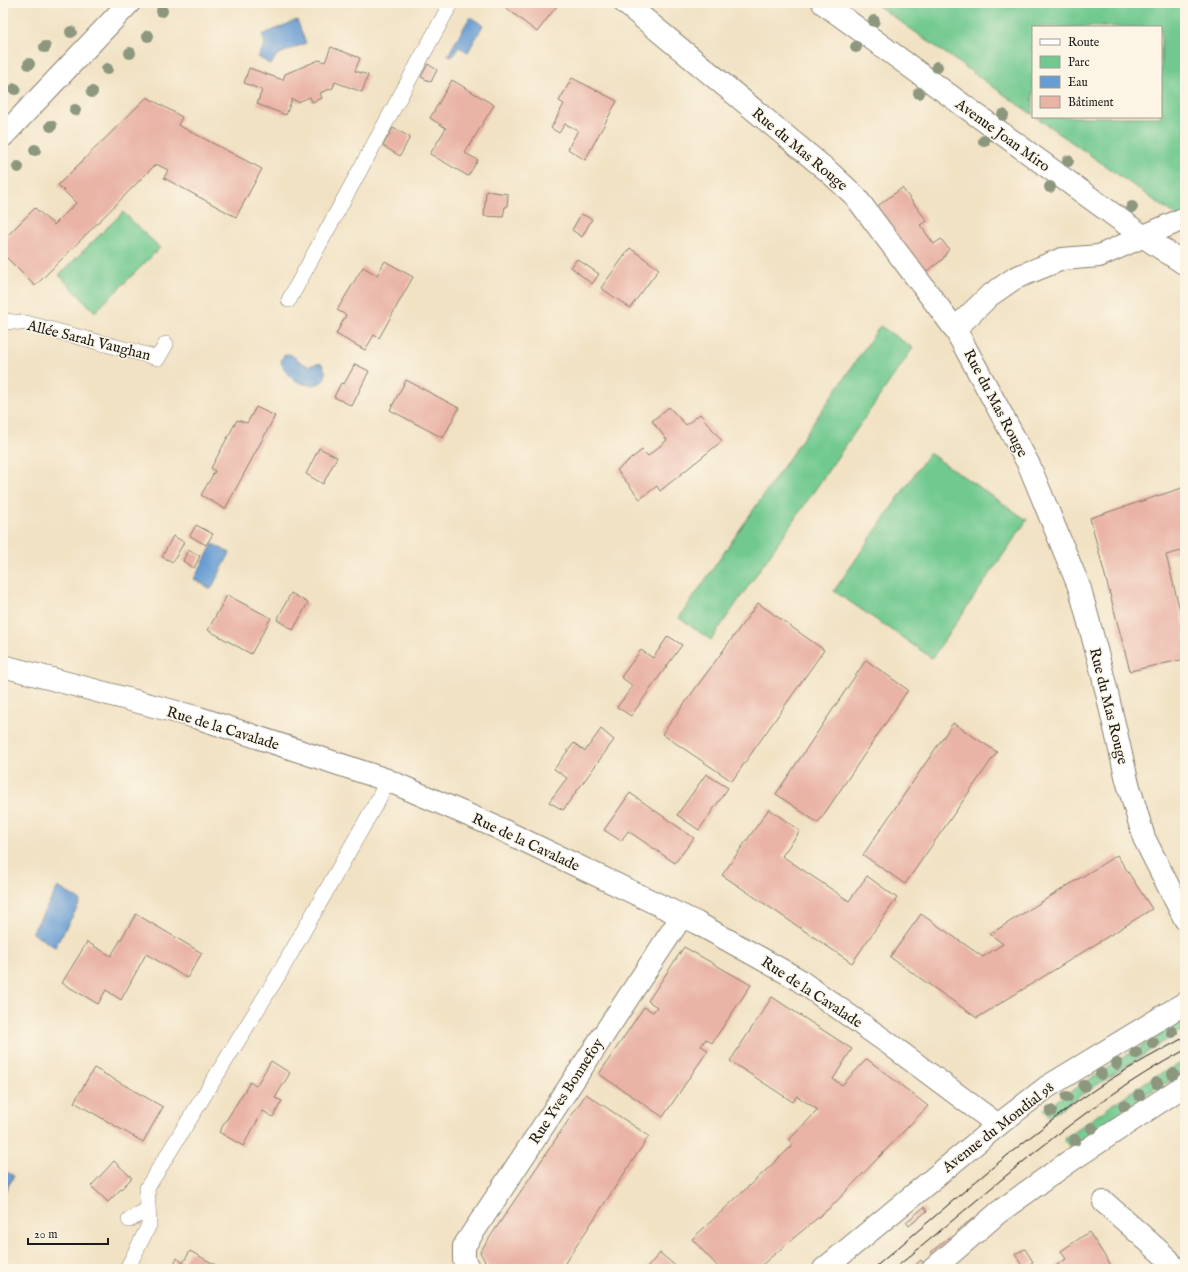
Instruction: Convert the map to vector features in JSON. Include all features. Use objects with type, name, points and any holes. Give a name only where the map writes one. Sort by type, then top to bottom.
[{"type":"street","points":[[3,136],[129,3]]},
{"type":"street","name":"Rue du Mas Rouge","points":[[625,3],[828,171],[855,196],[955,328],[1029,465],[1080,589],[1102,672],[1127,780],[1144,838],[1183,915]]},
{"type":"street","name":"Avenue Joan Miro","points":[[824,3],[1144,237],[1185,264]]},
{"type":"street","points":[[955,328],[989,296],[1016,278],[1062,259],[1099,256],[1185,218]]},
{"type":"street","name":"Rue de la Cavalade","points":[[3,666],[199,718],[387,780],[496,827],[682,916],[796,978],[888,1043],[998,1125]]},
{"type":"street","name":"Rue Yves Bonnefoy","points":[[468,1269],[464,1260],[464,1246],[682,916]]},
{"type":"street","name":"Avenue du Mondial 98","points":[[824,1269],[998,1125],[1047,1087],[1185,1003]]},
{"type":"street","points":[[933,1269],[999,1212],[1070,1161],[1185,1085]]},
{"type":"street","points":[[1104,1202],[1168,1260],[1175,1269]]},
{"type":"lane","points":[[288,300],[450,3]]},
{"type":"lane","name":"Allée Sarah Vaughan","points":[[3,321],[26,323],[158,358],[166,344]]},
{"type":"lane","points":[[128,1269],[149,1225],[147,1188],[279,974],[379,798],[387,780]]},
{"type":"lane","points":[[129,1220],[148,1209]]},
{"type":"green space","points":[[874,3],[1185,3],[1185,222],[1037,118],[1162,118],[1162,26],[1032,26],[1032,114]]},
{"type":"green space","points":[[123,212],[160,248],[95,312],[59,275]]},
{"type":"green space","points":[[880,326],[913,348],[711,640],[679,618]]},
{"type":"green space","points":[[929,453],[1027,520],[932,658],[834,591]]},
{"type":"green space","points":[[1185,1020],[1185,1028],[1049,1116],[1044,1109],[1171,1027]]},
{"type":"green space","points":[[1185,1061],[1185,1073],[1151,1091],[1072,1150],[1065,1141],[1066,1137],[1147,1081]]},
{"type":"water","points":[[470,17],[483,25],[468,52],[459,47],[452,57],[448,55]]},
{"type":"water","points":[[297,20],[306,43],[277,55],[271,65],[258,57],[265,44],[262,35]]},
{"type":"water","points":[[289,354],[306,365],[322,364],[326,373],[324,380],[318,384],[311,385],[298,382],[292,378],[283,367],[281,361],[283,356]]},
{"type":"water","points":[[213,544],[230,553],[211,589],[194,579]]},
{"type":"water","points":[[58,887],[81,901],[55,947],[32,933]]},
{"type":"water","points":[[3,1170],[14,1176],[3,1195]]},
{"type":"building","points":[[500,3],[559,3],[537,32]]},
{"type":"building","points":[[331,47],[360,58],[355,71],[368,75],[362,92],[335,82],[333,88],[320,93],[322,98],[312,102],[310,97],[298,102],[292,99],[286,115],[257,104],[262,90],[244,83],[249,68],[283,80],[285,74],[319,60],[325,62]]},
{"type":"building","points":[[428,64],[437,70],[431,82],[421,77]]},
{"type":"building","points":[[572,78],[617,101],[585,160],[568,149],[578,130],[565,124],[559,133],[551,128],[564,104],[559,101]]},
{"type":"building","points":[[452,80],[494,105],[465,153],[478,160],[468,176],[430,154],[446,128],[430,118]]},
{"type":"building","points":[[147,97],[182,117],[178,125],[262,169],[236,217],[164,178],[168,170],[156,164],[35,286],[3,254],[3,240],[35,208],[54,225],[76,203],[58,185]]},
{"type":"building","points":[[393,128],[410,137],[400,156],[383,146]]},
{"type":"building","points":[[902,188],[927,221],[920,225],[934,244],[941,239],[949,249],[942,260],[922,275],[872,210]]},
{"type":"building","points":[[486,191],[508,194],[507,207],[505,207],[503,217],[484,216]]},
{"type":"building","points":[[581,214],[592,219],[582,237],[572,230]]},
{"type":"building","points":[[630,248],[659,269],[630,308],[601,288]]},
{"type":"building","points":[[577,259],[599,274],[592,284],[571,267]]},
{"type":"building","points":[[385,261],[413,277],[379,338],[374,335],[365,350],[336,334],[346,315],[337,310],[363,267],[377,275]]},
{"type":"building","points":[[355,364],[369,371],[352,406],[334,397],[341,383],[344,384]]},
{"type":"building","points":[[406,380],[459,408],[443,438],[390,410]]},
{"type":"building","points":[[256,407],[275,416],[225,509],[201,495],[215,471],[211,468],[237,420],[247,423]]},
{"type":"building","points":[[669,407],[686,425],[700,414],[722,441],[660,491],[657,486],[640,499],[617,470],[642,450],[648,456],[667,440],[652,421]]},
{"type":"building","points":[[319,448],[337,457],[323,484],[306,474]]},
{"type":"building","points":[[1185,487],[1185,550],[1166,555],[1185,630],[1185,659],[1130,671],[1090,518]]},
{"type":"building","points":[[196,525],[213,534],[206,545],[190,536]]},
{"type":"building","points":[[173,536],[184,542],[173,562],[162,557]]},
{"type":"building","points":[[188,550],[200,556],[194,568],[183,561]]},
{"type":"building","points":[[291,593],[308,603],[293,630],[277,620]]},
{"type":"building","points":[[227,595],[271,618],[251,654],[208,630]]},
{"type":"building","points":[[758,603],[824,650],[732,781],[662,734]]},
{"type":"building","points":[[668,636],[682,645],[631,716],[617,707],[633,686],[621,677],[641,650],[653,658]]},
{"type":"building","points":[[866,660],[908,690],[818,823],[776,794]]},
{"type":"building","points":[[953,723],[997,752],[905,884],[863,855]]},
{"type":"building","points":[[601,729],[614,740],[563,810],[549,802],[567,778],[554,769],[574,743],[585,751]]},
{"type":"building","points":[[706,774],[728,788],[699,830],[677,815]]},
{"type":"building","points":[[630,793],[694,838],[675,863],[628,831],[621,841],[604,830]]},
{"type":"building","points":[[769,809],[800,831],[782,856],[849,901],[867,876],[897,898],[852,963],[722,875]]},
{"type":"building","points":[[1117,855],[1152,909],[977,1018],[890,957],[921,914],[983,957],[1003,944],[990,934]]},
{"type":"building","points":[[136,914],[202,953],[187,978],[146,954],[121,1000],[106,990],[98,1004],[62,983],[87,942],[111,956]]},
{"type":"building","points":[[684,947],[751,985],[712,1043],[706,1039],[701,1046],[708,1050],[663,1117],[599,1074],[644,1007],[653,1012],[657,1007],[648,1001]]},
{"type":"building","points":[[772,997],[852,1049],[833,1079],[842,1085],[867,1059],[928,1106],[833,1205],[757,1269],[720,1269],[692,1239],[793,1145],[789,1140],[818,1110],[797,1096],[793,1102],[730,1061]]},
{"type":"building","points":[[271,1061],[290,1073],[275,1098],[282,1101],[273,1117],[263,1111],[243,1146],[219,1132],[250,1082],[256,1086]]},
{"type":"building","points":[[94,1068],[163,1107],[143,1142],[74,1102]]},
{"type":"building","points":[[586,1094],[649,1136],[563,1266],[564,1269],[489,1269],[480,1252]]},
{"type":"building","points":[[114,1161],[132,1178],[108,1202],[91,1186]]},
{"type":"building","points":[[924,1207],[927,1211],[909,1226],[906,1222]]},
{"type":"building","points":[[972,1219],[975,1222],[961,1234],[958,1230]]},
{"type":"building","points":[[1089,1232],[1112,1267],[1110,1269],[1051,1269],[1066,1259],[1061,1251]]},
{"type":"building","points":[[949,1237],[952,1241],[934,1256],[931,1252]]},
{"type":"building","points":[[1025,1249],[1033,1262],[1023,1268],[1015,1254]]},
{"type":"building","points":[[190,1251],[223,1269],[171,1269],[177,1258],[183,1263]]},
{"type":"building","points":[[660,1253],[679,1269],[646,1269]]},
{"type":"building","points":[[921,1260],[924,1264],[918,1269],[911,1269]]},
{"type":"tram line","points":[[873,1269],[977,1181],[1057,1117],[1108,1081],[1185,1037]]},
{"type":"tram line","points":[[894,1269],[1070,1125],[1145,1073],[1185,1050]]}]
